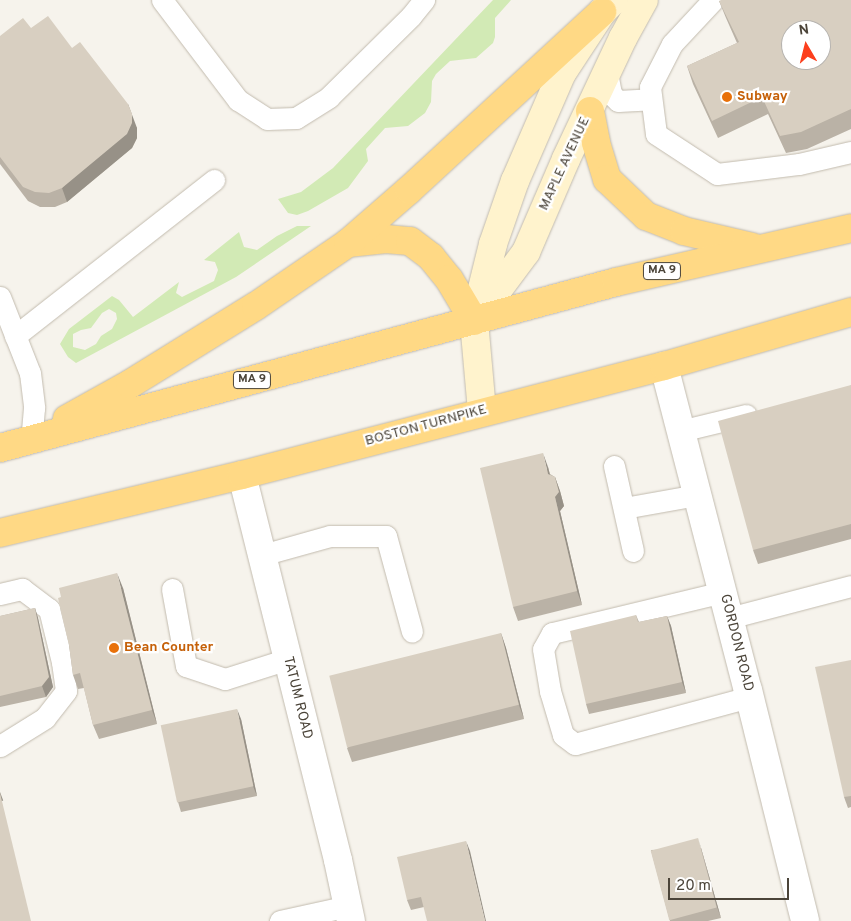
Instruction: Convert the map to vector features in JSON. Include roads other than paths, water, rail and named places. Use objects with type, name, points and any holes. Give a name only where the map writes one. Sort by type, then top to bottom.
[{"type":"highway","points":[[31,440],[138,379],[256,306],[348,244],[410,190],[608,6]]},
{"type":"highway","points":[[590,110],[596,143],[607,179],[646,216],[684,232],[758,248]]},
{"type":"highway","name":"MA 9","points":[[0,448],[616,282],[851,228]]},
{"type":"highway","points":[[348,244],[386,239],[410,241],[431,257],[449,279],[474,321]]},
{"type":"highway","name":"BOSTON TURNPIKE","points":[[0,533],[242,475],[482,411],[664,366],[851,312]]},
{"type":"main road","name":"MAPLE AVENUE","points":[[474,321],[526,252],[547,200],[623,38],[644,0]]},
{"type":"main road","points":[[482,411],[474,321],[493,244],[515,181],[562,73],[608,6]]},
{"type":"street","name":"GORDON ROAD","points":[[664,366],[750,697],[805,921]]},
{"type":"street","name":"TATUM ROAD","points":[[242,475],[350,914]]},
{"type":"lane","points":[[162,0],[238,100],[267,119],[296,118],[329,97],[411,16],[424,0]]},
{"type":"lane","points":[[712,0],[672,44],[650,87],[656,134],[717,174],[800,164],[851,152]]},
{"type":"lane","points":[[607,73],[611,94],[618,101],[651,99]]},
{"type":"lane","points":[[15,336],[214,180]]},
{"type":"lane","points":[[0,298],[30,373],[34,408],[31,440]]},
{"type":"lane","points":[[680,431],[766,410]]},
{"type":"lane","points":[[614,466],[633,551]]},
{"type":"lane","points":[[624,508],[697,495]]},
{"type":"lane","points":[[262,555],[330,536],[386,536],[412,632]]},
{"type":"lane","points":[[729,618],[851,586]]},
{"type":"lane","points":[[0,594],[22,589],[48,609],[62,662],[66,691],[45,718],[0,746]]},
{"type":"lane","points":[[172,589],[186,666],[226,679],[288,659]]},
{"type":"lane","points":[[723,592],[552,633],[543,649],[550,691],[563,735],[575,744],[750,697]]},
{"type":"lane","points":[[280,921],[350,914]]},
{"type":"place","name":"Subway","points":[[727,97]]},
{"type":"place","name":"Bean Counter","points":[[114,648]]}]
